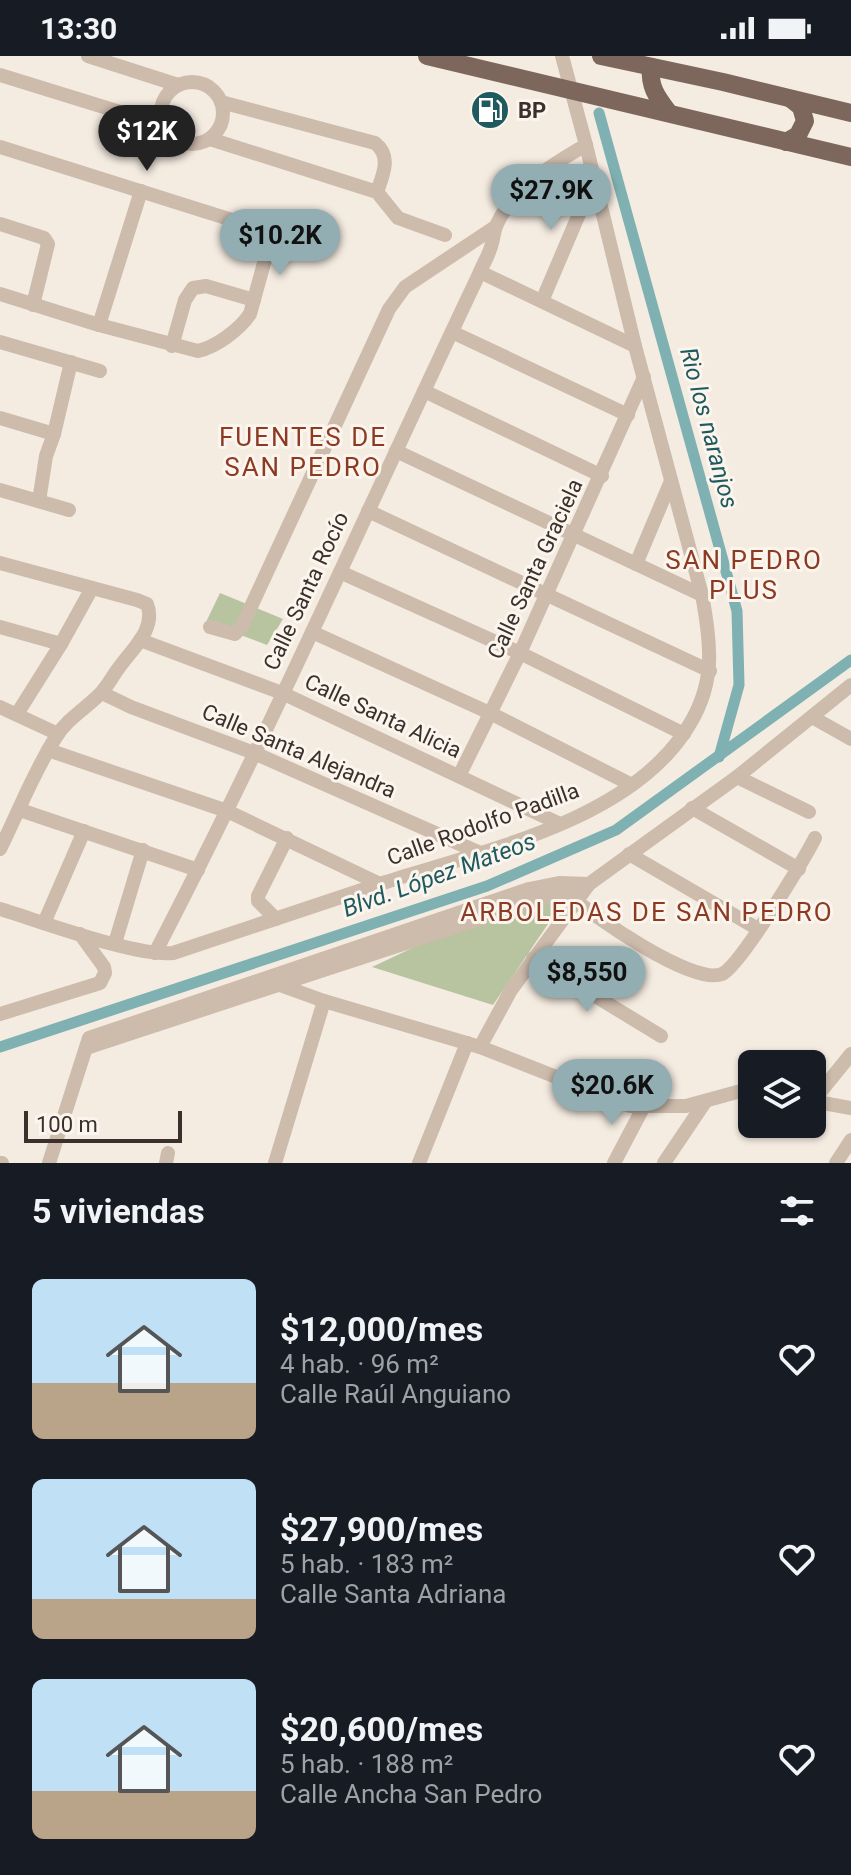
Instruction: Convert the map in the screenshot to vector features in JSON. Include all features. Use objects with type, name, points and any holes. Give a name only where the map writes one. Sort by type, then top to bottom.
[{"type":"main road","points":[[427,56],[851,157]]},
{"type":"main road","points":[[673,56],[683,73]]},
{"type":"main road","points":[[607,57],[647,60],[683,73],[851,113]]},
{"type":"main road","points":[[647,60],[653,90],[669,113]]},
{"type":"main road","points":[[786,142],[798,135],[805,121],[801,107],[788,98]]},
{"type":"street","points":[[88,56],[178,85]]},
{"type":"street","name":"Calle Rodolfo Padilla","points":[[155,953],[173,953],[478,852],[601,804],[632,785],[663,759],[684,734],[703,697],[710,671],[708,628],[702,595],[562,56]]},
{"type":"street","points":[[0,75],[162,125]]},
{"type":"street","points":[[187,82],[204,84],[221,102],[220,126],[210,139],[192,145],[183,143],[174,139],[162,125],[160,115],[164,97],[178,85],[187,82]]},
{"type":"street","points":[[221,102],[375,143],[381,148],[385,160],[377,192]]},
{"type":"street","points":[[210,139],[377,192],[398,218],[445,235]]},
{"type":"street","name":"Calle Santa Rocío","points":[[155,953],[312,632],[480,272],[492,245],[495,227],[520,191],[586,145]]},
{"type":"street","points":[[0,147],[264,230],[269,245],[250,314],[244,323],[208,348],[188,350],[172,346],[0,294]]},
{"type":"street","points":[[542,301],[594,179]]},
{"type":"street","points":[[99,325],[141,191]]},
{"type":"street","points":[[0,224],[44,238],[48,244],[33,305]]},
{"type":"street","points":[[210,627],[235,634],[242,626],[397,297],[405,287],[495,227]]},
{"type":"street","points":[[480,272],[635,346]]},
{"type":"street","points":[[172,346],[185,300],[193,288],[206,286],[254,300]]},
{"type":"street","points":[[452,332],[628,415]]},
{"type":"street","points":[[0,342],[100,371]]},
{"type":"street","points":[[39,501],[46,456],[71,362]]},
{"type":"street","name":"Calle Santa Graciela","points":[[459,776],[548,595],[644,377]]},
{"type":"street","points":[[424,391],[602,476]]},
{"type":"street","points":[[0,418],[54,434]]},
{"type":"street","points":[[396,451],[702,595]]},
{"type":"street","points":[[636,564],[671,481]]},
{"type":"street","points":[[0,490],[69,510]]},
{"type":"street","points":[[368,511],[710,671]]},
{"type":"street","points":[[0,563],[137,600],[147,604],[150,611],[146,632],[102,693],[70,719],[58,734],[28,786],[20,810],[0,849]]},
{"type":"street","points":[[340,572],[520,653],[684,734]]},
{"type":"street","points":[[17,714],[92,588]]},
{"type":"street","points":[[0,627],[61,644]]},
{"type":"street","points":[[312,632],[492,714],[632,785]]},
{"type":"street","name":"Calle Santa Alicia","points":[[140,640],[282,693],[558,823]]},
{"type":"street","points":[[419,1163],[473,1045],[589,884],[737,777],[851,685]]},
{"type":"street","name":"Calle Santa Alejandra","points":[[102,693],[254,753],[478,852]]},
{"type":"street","points":[[0,707],[58,734]]},
{"type":"street","points":[[812,717],[851,739]]},
{"type":"street","points":[[48,750],[227,811],[380,884]]},
{"type":"street","points":[[737,777],[809,812]]},
{"type":"street","points":[[692,808],[799,869]]},
{"type":"street","points":[[20,810],[198,870]]},
{"type":"street","points":[[44,923],[84,831]]},
{"type":"street","points":[[276,919],[258,901],[258,896],[287,838]]},
{"type":"street","points":[[49,1163],[88,1043],[558,893],[568,894],[622,934],[680,966],[707,976],[727,972],[799,869],[815,838]]},
{"type":"street","points":[[115,943],[143,850]]},
{"type":"street","points":[[629,854],[758,929]]},
{"type":"street","points":[[273,982],[529,889],[559,883],[589,884]]},
{"type":"street","points":[[0,909],[155,953]]},
{"type":"street","points":[[2,1013],[100,983],[105,973],[104,967],[80,934]]},
{"type":"street","points":[[533,958],[661,1036]]},
{"type":"street","points":[[273,982],[324,1001],[473,1045],[613,1101],[643,1108],[705,1102],[738,1092]]},
{"type":"street","points":[[275,1163],[324,1001]]},
{"type":"street","points":[[826,1084],[851,1054]]},
{"type":"street","points":[[664,1163],[705,1102]]},
{"type":"street","points":[[826,1104],[851,1108]]},
{"type":"street","points":[[614,1163],[643,1108]]},
{"type":"street","points":[[836,1163],[851,1140]]},
{"type":"green space","points":[[220,593],[283,619],[267,645],[206,622]]},
{"type":"green space","points":[[567,896],[493,1005],[372,967],[461,925]]},
{"type":"waterway","name":"Rio los naranjos","points":[[599,113],[737,611],[739,685],[719,757]]},
{"type":"waterway","name":"Blvd. López Mateos","points":[[0,1047],[487,886],[616,830],[851,660]]},
{"type":"place","name":"BP","points":[[490,110]]},
{"type":"district","name":"FUENTES DE SAN PEDRO","points":[[303,452]]},
{"type":"district","name":"SAN PEDRO PLUS","points":[[744,575]]},
{"type":"district","name":"ARBOLEDAS DE SAN PEDRO","points":[[647,912]]}]
